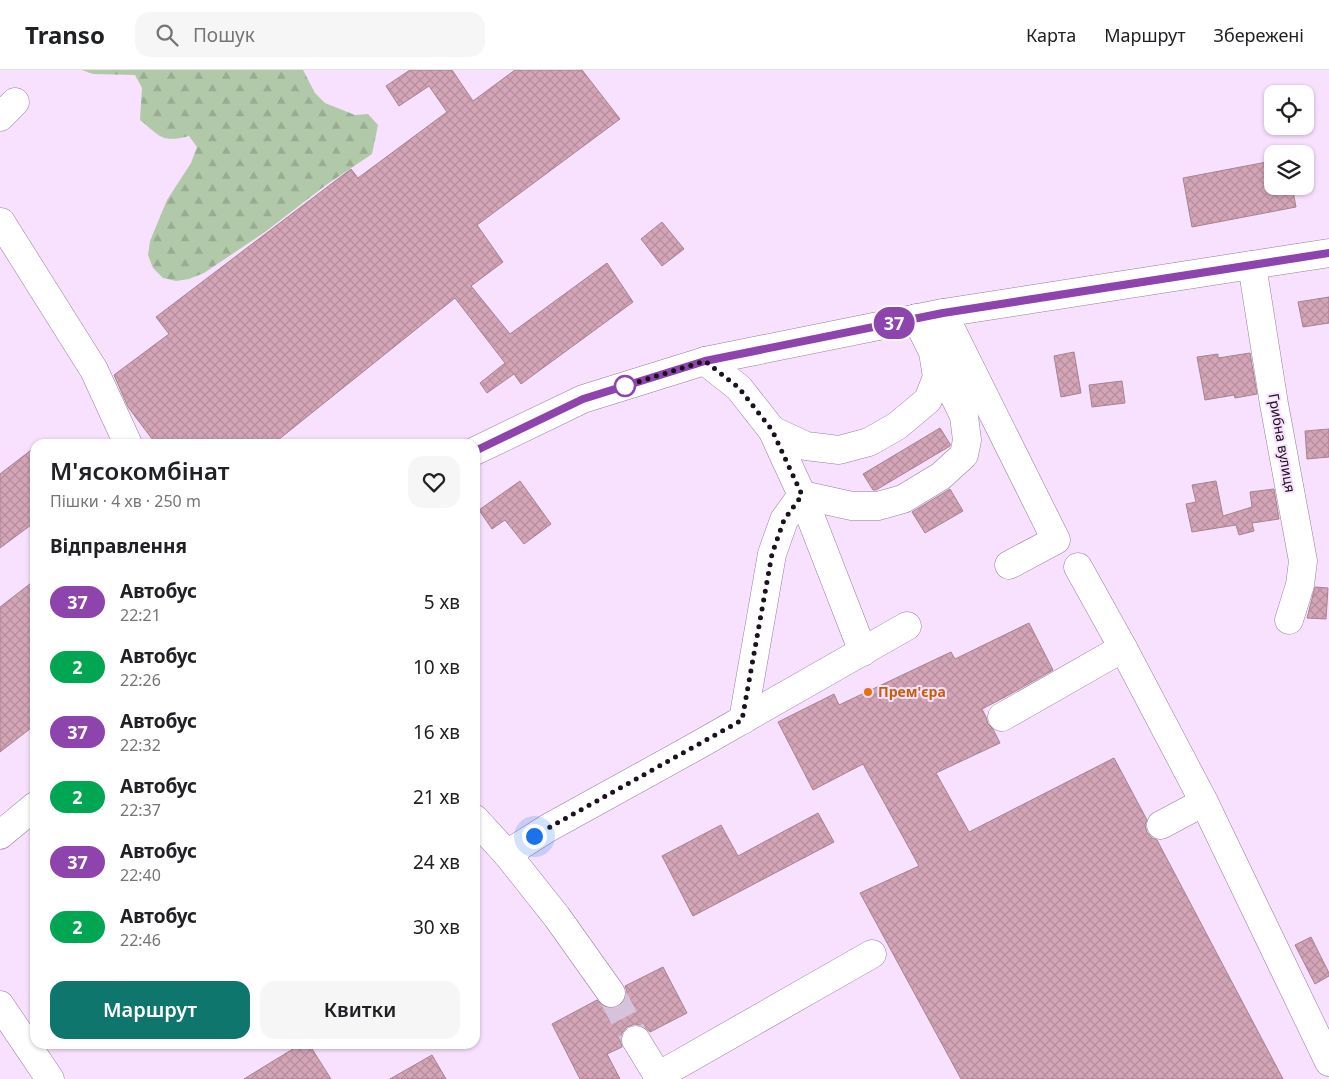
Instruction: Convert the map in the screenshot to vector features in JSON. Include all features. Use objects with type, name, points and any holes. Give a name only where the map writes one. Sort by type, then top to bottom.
[{"type":"main road","points":[[0,221],[94,370],[126,439]]},
{"type":"main road","points":[[480,449],[583,399],[705,361],[943,313],[1329,253]]},
{"type":"main road","name":"Грибна вулиця","points":[[1252,265],[1274,404],[1303,561],[1300,585],[1289,620]]},
{"type":"main road","points":[[943,313],[1056,540],[1009,565]]},
{"type":"main road","points":[[802,495],[852,506],[878,506],[903,498],[934,481],[964,455],[967,440],[964,416],[916,318]]},
{"type":"main road","points":[[772,430],[806,446],[839,450],[870,442],[897,426],[928,400],[937,377],[933,352]]},
{"type":"main road","points":[[705,361],[739,388],[772,430],[802,495],[863,652]]},
{"type":"main road","points":[[742,720],[772,554],[784,520],[802,495]]},
{"type":"main road","points":[[1078,567],[1204,802],[1329,1062]]},
{"type":"main road","points":[[507,854],[548,828],[907,626]]},
{"type":"main road","points":[[1002,717],[1123,648]]},
{"type":"main road","points":[[1161,825],[1204,802]]},
{"type":"main road","points":[[0,835],[30,810]]},
{"type":"main road","points":[[480,824],[507,854],[558,917],[611,993]]},
{"type":"main road","points":[[636,1040],[659,1077],[872,954]]},
{"type":"main road","points":[[0,1005],[50,1079]]},
{"type":"green space","points":[[82,70],[303,70],[315,93],[325,103],[355,115],[368,114],[378,125],[372,154],[326,185],[265,232],[204,273],[189,279],[176,281],[163,278],[153,268],[148,255],[150,241],[167,200],[191,163],[197,147],[189,136],[173,139],[162,137],[140,120],[142,88],[135,75],[93,74]]},
{"type":"building","points":[[410,70],[452,70],[473,101],[515,70],[582,70],[620,119],[477,225],[503,262],[471,286],[510,334],[607,263],[633,302],[521,384],[514,374],[487,393],[480,383],[505,363],[455,298],[279,439],[152,439],[128,407],[114,375],[169,334],[156,317],[351,169],[358,178],[447,112],[429,86],[399,106],[386,86]]},
{"type":"building","points":[[1264,163],[1264,195],[1294,195],[1296,207],[1192,227],[1183,178]]},
{"type":"building","points":[[662,222],[684,249],[662,266],[641,239]]},
{"type":"building","points":[[1329,297],[1329,323],[1303,327],[1298,302]]},
{"type":"building","points":[[1074,352],[1081,393],[1061,397],[1054,356]]},
{"type":"building","points":[[1250,353],[1257,394],[1235,398],[1234,395],[1205,400],[1197,357],[1218,354],[1218,358]]},
{"type":"building","points":[[1122,381],[1125,403],[1092,407],[1089,385]]},
{"type":"building","points":[[940,428],[950,446],[873,490],[863,474]]},
{"type":"building","points":[[1329,429],[1329,457],[1307,459],[1305,431]]},
{"type":"building","points":[[30,451],[30,526],[0,548],[0,474]]},
{"type":"building","points":[[520,481],[551,524],[524,544],[505,520],[492,529],[480,509]]},
{"type":"building","points":[[1216,481],[1223,516],[1252,507],[1250,492],[1274,489],[1279,519],[1252,523],[1254,531],[1239,535],[1236,525],[1192,532],[1186,504],[1196,502],[1192,485]]},
{"type":"building","points":[[950,489],[963,511],[925,533],[912,512]]},
{"type":"building","points":[[30,584],[30,729],[0,752],[0,607]]},
{"type":"building","points":[[1315,587],[1328,588],[1326,619],[1307,618]]},
{"type":"building","points":[[1029,623],[1053,670],[982,709],[988,724],[993,729],[1000,743],[936,773],[969,832],[1114,758],[1147,820],[1145,825],[1147,832],[1152,838],[1157,840],[1283,1079],[961,1079],[860,893],[919,866],[863,764],[813,790],[778,722],[834,694],[839,705],[951,652],[955,659]]},
{"type":"building","points":[[818,813],[834,842],[693,916],[662,856],[721,825],[738,856]]},
{"type":"building","points":[[1311,937],[1329,973],[1329,976],[1315,984],[1295,945]]},
{"type":"building","points":[[663,967],[687,1013],[650,1032],[643,1026],[635,1024],[627,1027],[622,1033],[620,1040],[622,1047],[607,1054],[620,1079],[580,1079],[552,1024],[597,1000],[605,1007],[613,1008],[620,1006],[627,992],[625,986]]},
{"type":"building","points":[[293,1049],[312,1049],[331,1079],[244,1079]]},
{"type":"building","points":[[432,1055],[446,1079],[390,1079]]},
{"type":"tunnel","points":[[611,993],[636,1040]]},
{"type":"bus line","name":"37","points":[[480,449],[583,399],[705,361],[943,313],[1329,253]]},
{"type":"place","name":"Прем'єра","points":[[868,692]]},
{"type":"route","points":[[534,836],[742,720],[772,554],[784,520],[802,495],[772,430],[739,388],[705,361],[618,388],[625,386]]}]
